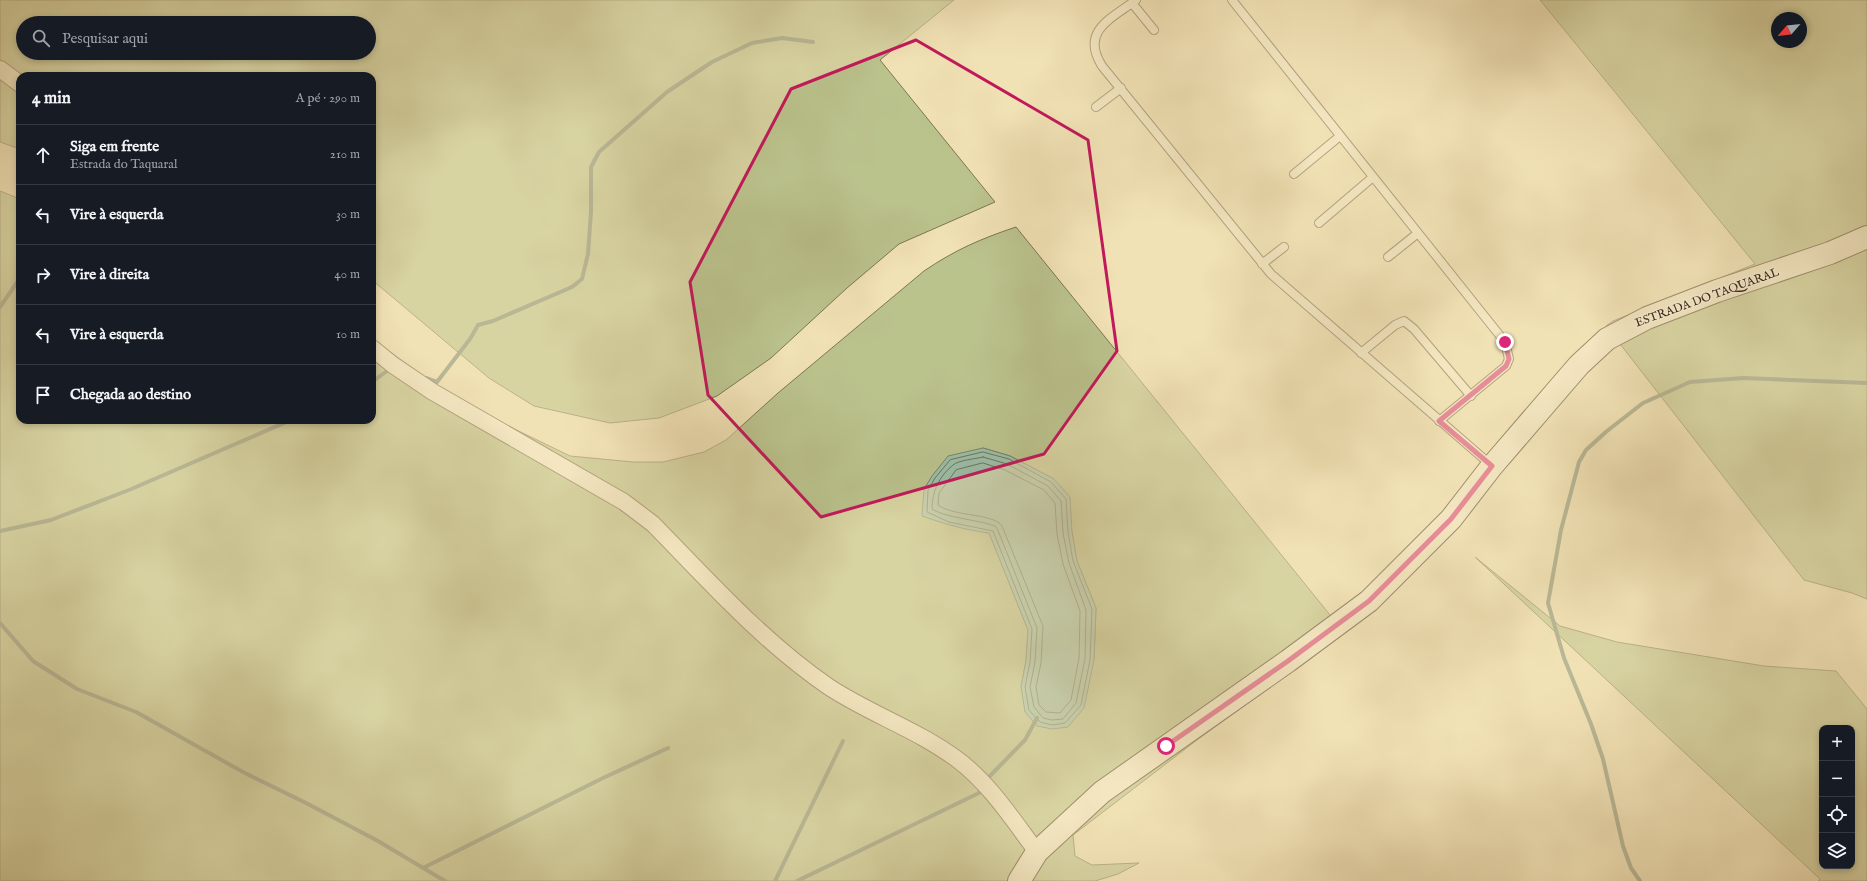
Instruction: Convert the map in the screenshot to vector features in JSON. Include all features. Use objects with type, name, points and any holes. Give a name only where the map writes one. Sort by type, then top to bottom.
[{"type":"street","points":[[2,71],[16,81]]},
{"type":"street","name":"ESTRADA DO TAQUARAL","points":[[1019,881],[1036,852],[1102,792],[1288,661],[1369,601],[1451,519],[1492,466],[1580,365],[1607,339],[1647,318],[1717,291],[1830,253],[1867,237]]},
{"type":"street","points":[[376,351],[392,365],[433,392],[624,502],[640,514],[653,524],[731,603],[803,667],[829,687],[958,760],[980,780],[1004,808],[1036,852]]},
{"type":"lane","points":[[1232,0],[1372,177],[1499,333],[1508,350],[1509,359],[1506,366],[1439,421]]},
{"type":"lane","points":[[1154,30],[1134,1],[1102,26],[1094,39],[1094,46],[1098,59],[1262,264],[1284,286],[1492,466]]},
{"type":"lane","points":[[1096,107],[1121,88]]},
{"type":"lane","points":[[1294,174],[1340,136]]},
{"type":"lane","points":[[1319,224],[1372,177]]},
{"type":"lane","points":[[1388,257],[1418,233]]},
{"type":"lane","points":[[1262,264],[1284,246]]},
{"type":"lane","points":[[1361,353],[1395,324],[1404,321],[1414,329],[1471,396]]},
{"type":"highlighted area","points":[[916,40],[1088,140],[1117,351],[1044,454],[821,517],[708,395],[690,282],[791,89]]},
{"type":"shaded area","points":[[0,0],[954,0],[880,60],[995,202],[899,244],[847,288],[771,358],[717,396],[659,418],[610,423],[534,406],[489,378],[376,283],[376,72],[16,72],[16,148],[0,142]]},
{"type":"shaded area","points":[[1540,0],[1867,0],[1867,599],[1852,593],[1804,580],[1606,326],[1613,321],[1755,264]]},
{"type":"shaded area","points":[[0,191],[16,197],[16,424],[376,424],[376,342],[461,403],[570,456],[633,462],[663,462],[704,452],[726,440],[778,393],[924,271],[946,257],[968,246],[1016,227],[1343,631],[1309,659],[1197,740],[1073,835],[1075,856],[1092,865],[1139,863],[1118,874],[1095,881],[0,881]],"holes":[[[983,448],[1010,456],[1054,479],[1072,532],[1077,561],[1096,608],[1094,660],[1021,687],[1026,661],[1028,630],[989,532]]]},
{"type":"shaded area","points":[[1475,557],[1560,626],[1617,642],[1764,666],[1836,671],[1867,709],[1867,881],[1818,881],[1820,879]]},
{"type":"water","points":[[983,448],[1010,456],[1054,479],[1070,497],[1072,532],[1077,561],[1096,608],[1094,660],[1084,708],[1068,727],[1052,729],[1037,726],[1025,712],[1021,687],[1026,661],[1028,630],[989,533],[939,522],[922,516],[924,489],[948,456]]},
{"type":"waterway","points":[[426,378],[437,382],[470,339],[478,325],[493,321],[572,287],[582,279],[588,254],[591,212],[591,167],[599,152],[667,92],[712,62],[752,43],[782,38],[813,42]]},
{"type":"waterway","points":[[0,307],[16,284]]},
{"type":"waterway","points":[[376,379],[391,368]]},
{"type":"waterway","points":[[1640,881],[1631,868],[1623,846],[1603,759],[1591,724],[1564,658],[1548,603],[1561,530],[1579,462],[1586,450],[1607,431],[1643,403],[1690,382],[1744,378],[1867,383]]},
{"type":"waterway","points":[[0,531],[51,520],[129,490],[282,424]]},
{"type":"waterway","points":[[0,623],[33,661],[77,689],[136,712],[243,772],[378,841],[445,881]]},
{"type":"waterway","points":[[986,780],[1025,740],[1037,718]]},
{"type":"waterway","points":[[775,881],[843,741]]},
{"type":"waterway","points":[[423,868],[603,778],[668,748]]},
{"type":"waterway","points":[[797,881],[979,793],[981,788]]},
{"type":"route","points":[[1166,746],[1288,661],[1369,601],[1451,519],[1492,466],[1439,421],[1506,366],[1509,359],[1505,342]]}]
